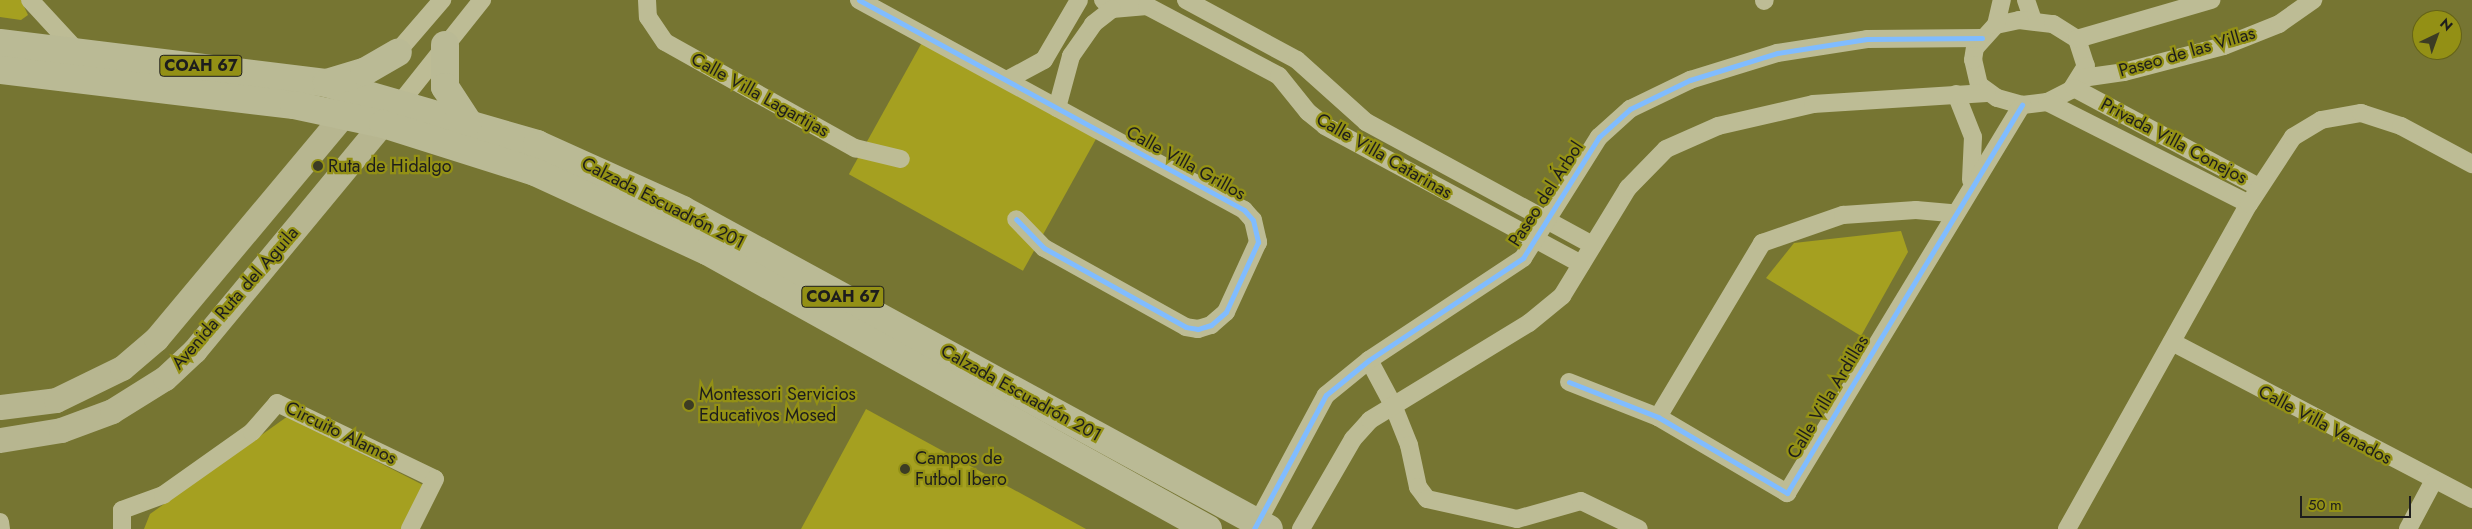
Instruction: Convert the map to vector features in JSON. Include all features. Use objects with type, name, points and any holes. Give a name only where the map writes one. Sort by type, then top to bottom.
[{"type":"main road","name":"Calzada Escuadrón 201","points":[[0,43],[326,83],[468,122],[598,168],[683,210],[1260,527]]},
{"type":"main road","points":[[445,45],[445,87],[468,122]]},
{"type":"main road","points":[[326,83],[364,72],[398,52]]},
{"type":"main road","name":"Calzada Escuadrón 201","points":[[0,70],[294,106],[383,124],[518,166],[633,214],[1208,529]]},
{"type":"street","points":[[30,0],[78,52]]},
{"type":"street","points":[[362,93],[442,0]]},
{"type":"street","points":[[400,103],[482,0]]},
{"type":"street","name":"Calle Villa Lagartijas","points":[[647,0],[648,18],[665,42],[855,148],[901,159]]},
{"type":"street","points":[[859,0],[1007,80],[1044,60],[1079,0]]},
{"type":"street","name":"Calle Villa Catarinas","points":[[1186,0],[1297,60],[1366,122],[1593,245]]},
{"type":"street","points":[[1987,93],[1974,75],[1973,60],[1982,38],[1996,25],[2002,0]]},
{"type":"street","points":[[2026,0],[2033,20]]},
{"type":"street","points":[[2077,39],[2211,0]]},
{"type":"street","name":"Paseo de las Villas","points":[[2078,83],[2224,46],[2279,24],[2313,0]]},
{"type":"street","points":[[1057,108],[1071,56],[1107,4],[1149,3]]},
{"type":"street","name":"Calle Villa Catarinas","points":[[1149,3],[1279,76],[1308,112],[1325,126],[1581,264]]},
{"type":"street","points":[[1301,529],[1353,439],[1393,405],[1548,310],[1581,264],[1643,169],[1691,136],[1844,98],[1987,93],[2022,105],[2047,102],[2078,83],[2085,57],[2077,39],[2052,24],[2033,20],[1996,25]]},
{"type":"street","name":"Paseo del Árbol","points":[[1260,527],[1312,414],[1326,395],[1369,360],[1500,277],[1537,241],[1599,137],[1649,96],[1777,52],[1821,44],[1982,38]]},
{"type":"street","name":"Calle Villa Grillos","points":[[1007,80],[1244,210],[1257,231],[1255,256],[1226,312],[1212,325],[1198,329],[1186,327],[1044,248],[1016,219]]},
{"type":"street","name":"Privada Villa Conejos","points":[[2078,83],[2183,146],[2259,186],[2294,137],[2340,114],[2379,116],[2472,164]]},
{"type":"street","name":"Avenida Ruta del Aguila","points":[[0,407],[56,400],[122,368],[156,339],[362,93]]},
{"type":"street","name":"Calle Villa Ardillas","points":[[1956,94],[1973,137],[1971,183]]},
{"type":"street","name":"Privada Villa Conejos","points":[[2047,102],[2249,204]]},
{"type":"street","name":"Avenida Ruta del Aguila","points":[[0,440],[61,430],[140,395],[194,351],[400,103]]},
{"type":"street","name":"Calle Villa Ardillas","points":[[1569,382],[1658,417],[1787,493],[1971,183],[2022,105]]},
{"type":"street","points":[[2173,165],[2183,146]]},
{"type":"street","points":[[2067,529],[2259,186]]},
{"type":"street","points":[[1658,417],[1762,242],[1843,215],[1916,210],[1953,213]]},
{"type":"street","name":"Calle Villa Venados","points":[[2172,342],[2433,482],[2472,499]]},
{"type":"street","points":[[1369,360],[1393,405],[1409,445],[1418,487],[1428,499],[1517,519],[1581,501],[1639,529]]},
{"type":"street","points":[[56,400],[61,430]]},
{"type":"street","name":"Circuito Alamos","points":[[122,529],[122,510],[163,495],[252,432],[277,403],[436,479],[410,529]]},
{"type":"street","points":[[2408,529],[2433,482]]},
{"type":"street","points":[[0,522],[1,529]]},
{"type":"shaded area","points":[[0,0],[21,0],[28,15],[21,20],[0,17]]},
{"type":"shaded area","points":[[925,37],[1099,133],[1023,271],[849,174]]},
{"type":"shaded area","points":[[1901,231],[1908,252],[1861,336],[1766,278],[1794,243]]},
{"type":"shaded area","name":"Campos de Futbol Ibero","points":[[866,409],[1086,529],[801,529]]},
{"type":"shaded area","points":[[288,416],[427,487],[401,529],[144,529],[150,514]]},
{"type":"cycle path","points":[[859,0],[1244,210],[1253,220],[1258,242],[1226,312],[1211,325],[1198,329],[1186,327],[1044,248],[1016,219]]},
{"type":"cycle path","points":[[1254,529],[1326,395],[1369,360],[1523,258],[1599,137],[1630,109],[1690,80],[1777,53],[1867,39],[1982,38]]},
{"type":"cycle path","points":[[1569,382],[1658,417],[1787,493],[2022,105]]},
{"type":"place","name":"Ruta de Hidalgo","points":[[318,166]]},
{"type":"place","name":"Montessori Servicios Educativos Mosed","points":[[689,405]]},
{"type":"place","name":"Campos de Futbol Ibero","points":[[905,469]]}]
